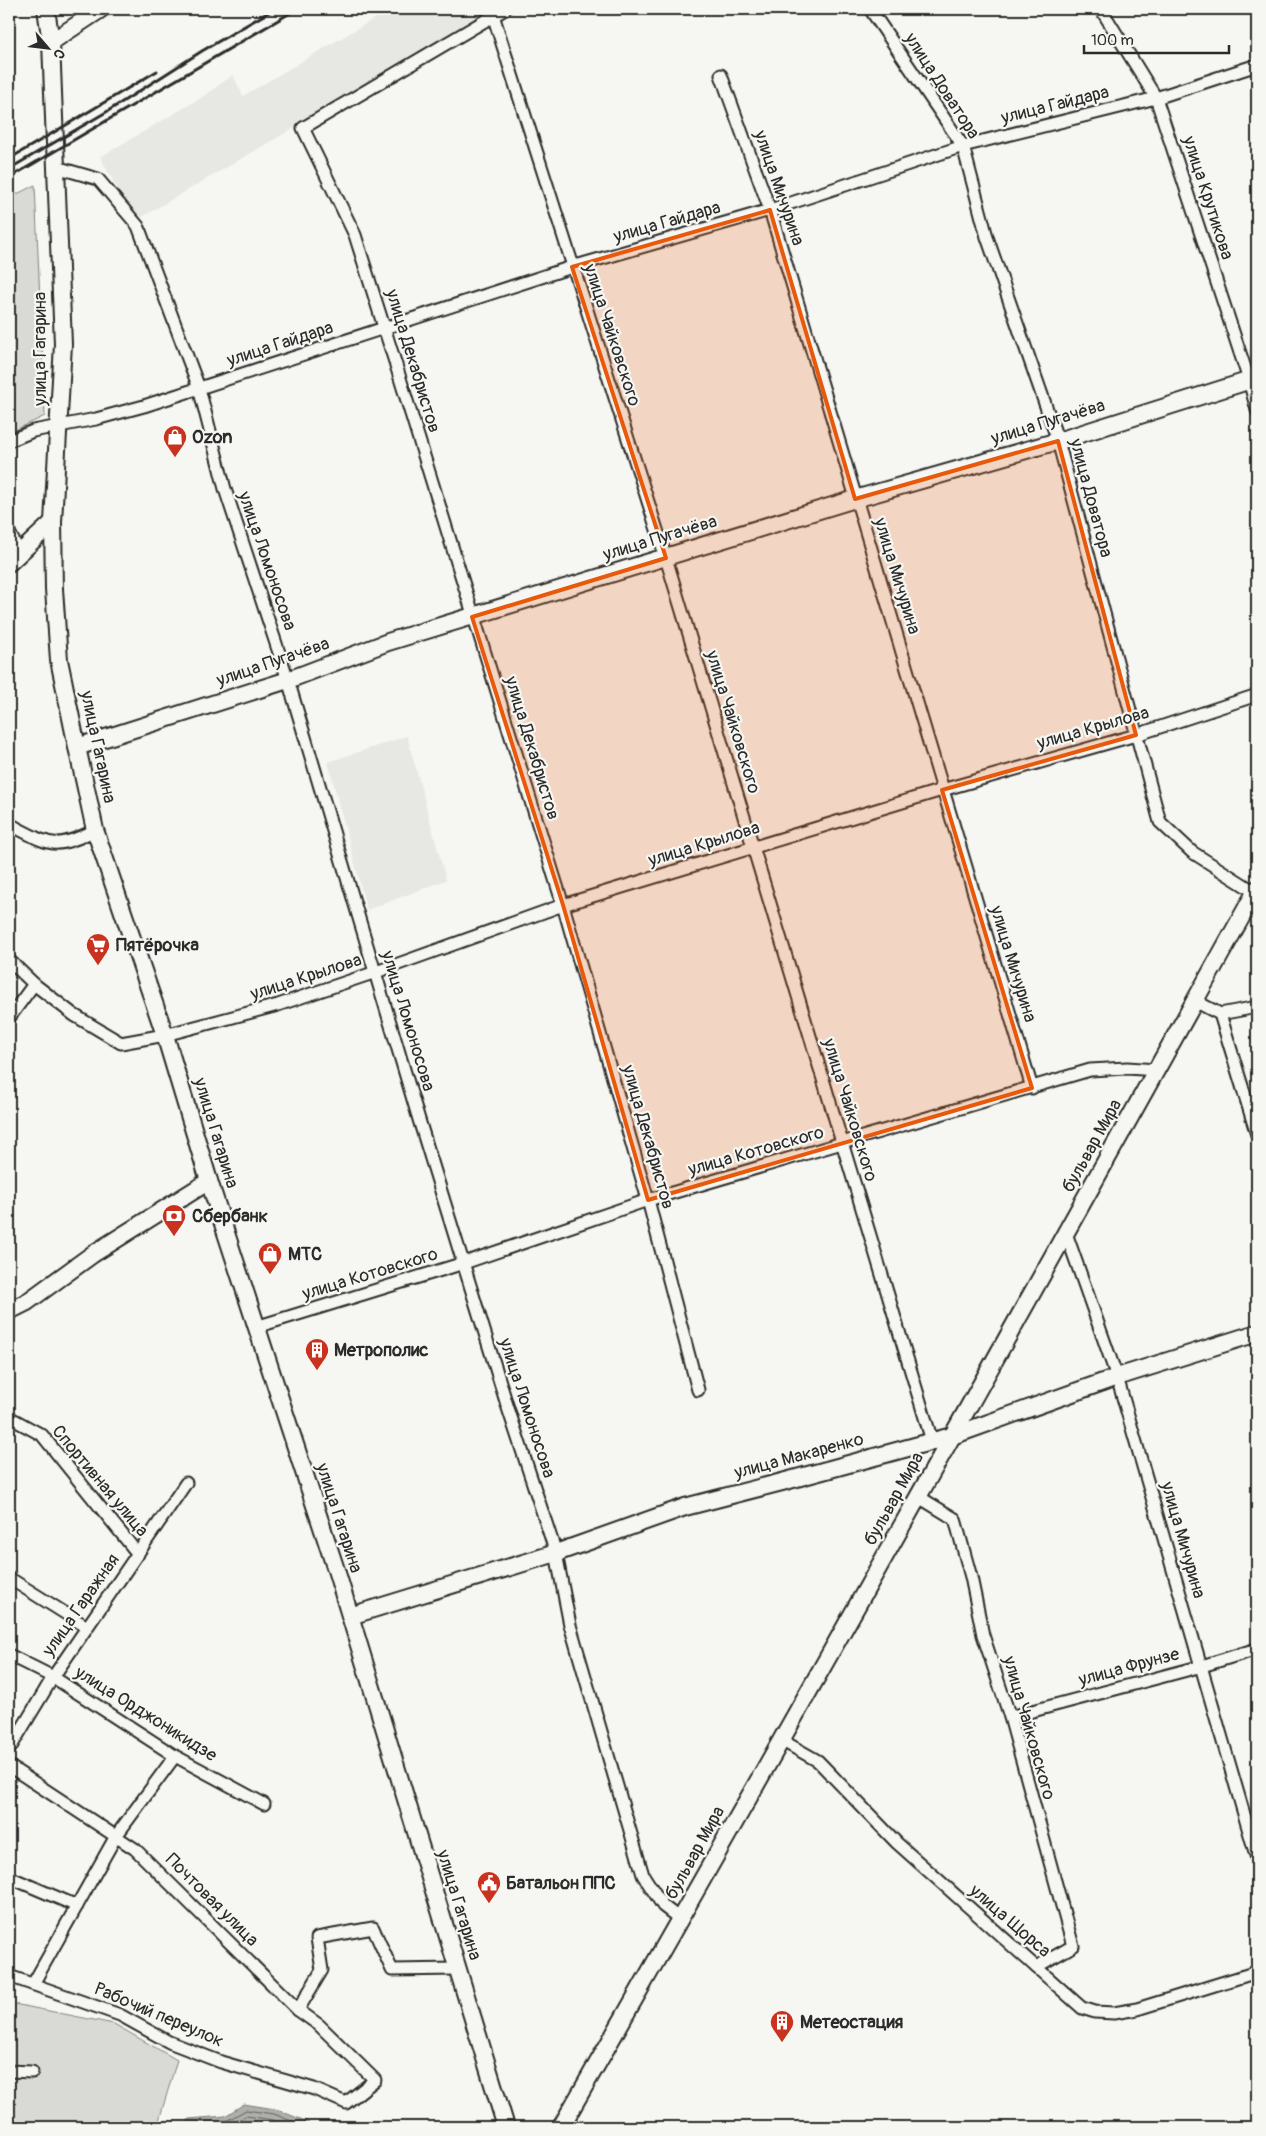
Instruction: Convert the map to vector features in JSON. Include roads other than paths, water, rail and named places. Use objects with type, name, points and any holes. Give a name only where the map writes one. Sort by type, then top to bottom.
[{"type":"main road","name":"улица Гагарина","points":[[46,9],[51,42],[63,344],[53,522],[54,589],[59,660],[95,830],[165,1035],[209,1181],[350,1616],[506,2127]]},
{"type":"main road","points":[[51,42],[102,9]]},
{"type":"main road","name":"улица Пугачёва","points":[[77,746],[288,680],[388,642],[855,499],[1058,441],[1253,379]]},
{"type":"main road","points":[[14,558],[53,522]]},
{"type":"main road","name":"бульвар Мира","points":[[561,2127],[681,1920],[919,1498],[1256,890]]},
{"type":"main road","points":[[9,1311],[27,1302],[94,1254],[209,1181]]},
{"type":"main road","name":"улица Макаренко","points":[[350,1616],[556,1553],[684,1506],[782,1482],[952,1436],[1117,1376],[1257,1333]]},
{"type":"street","points":[[493,16],[505,9]]},
{"type":"street","name":"улица Доватора","points":[[870,9],[963,146],[987,238],[1058,441],[1160,822],[1192,852],[1256,890]]},
{"type":"street","name":"улица Крутикова","points":[[1101,9],[1156,98],[1253,379],[1257,410]]},
{"type":"street","name":"улица Декабристов","points":[[493,16],[303,128],[355,234],[563,905],[648,1200],[698,1390]]},
{"type":"street","name":"улица Чайковского","points":[[493,16],[666,558],[932,1441]]},
{"type":"street","name":"улица Гайдара","points":[[9,441],[32,431],[96,420],[572,267],[770,210],[963,146],[1156,98],[1257,64]]},
{"type":"street","name":"улица Мичурина","points":[[721,75],[770,210],[1032,1088]]},
{"type":"street","name":"улица Ломоносова","points":[[56,167],[98,179],[138,226],[199,388],[225,489],[288,680],[507,1405],[556,1553],[570,1625],[644,1875],[663,1906],[681,1920]]},
{"type":"street","points":[[9,532],[14,558]]},
{"type":"street","name":"улица Крылова","points":[[9,960],[14,969],[74,1015],[121,1043],[165,1035],[248,1014],[376,972],[563,905],[942,790],[1136,735],[1257,695]]},
{"type":"street","points":[[9,824],[41,840],[58,844],[76,840],[95,830]]},
{"type":"street","points":[[9,1018],[34,984]]},
{"type":"street","points":[[1195,1001],[1220,1014],[1257,1007]]},
{"type":"street","points":[[1220,1014],[1257,1135]]},
{"type":"street","name":"улица Котовского","points":[[256,1327],[464,1263],[648,1200],[1090,1070],[1127,1068],[1157,1070]]},
{"type":"street","name":"улица Мичурина","points":[[1066,1233],[1117,1376],[1257,1859]]},
{"type":"street","name":"Спортивная улица","points":[[9,1417],[42,1435],[138,1554]]},
{"type":"street","name":"улица Гаражная","points":[[9,1750],[53,1677],[186,1483]]},
{"type":"street","name":"улица Чайковского","points":[[919,1498],[955,1519],[971,1577],[983,1635],[1010,1717],[1072,1946],[1036,1967]]},
{"type":"street","points":[[9,1578],[87,1627]]},
{"type":"street","name":"улица Фрунзе","points":[[1010,1717],[1202,1666],[1257,1649]]},
{"type":"street","name":"улица Орджоникидзе","points":[[9,1655],[53,1677],[175,1756],[264,1804]]},
{"type":"street","name":"улица Щорса","points":[[781,1740],[818,1761],[897,1843],[1082,2008],[1096,2012],[1114,2013],[1137,2009],[1257,1972]]},
{"type":"street","points":[[33,1984],[116,1836],[175,1756]]},
{"type":"street","name":"Почтовая улица","points":[[9,1766],[135,1849],[298,2010],[319,2025],[375,2080]]},
{"type":"street","points":[[9,1877],[77,1906]]},
{"type":"street","points":[[298,2010],[322,1970],[317,1938],[373,1928],[392,1970],[458,1969]]},
{"type":"street","name":"Рабочий переулок","points":[[9,1976],[120,2015],[169,2042],[221,2062],[314,2089],[346,2103],[375,2080]]},
{"type":"street","points":[[9,2071],[32,2072]]},
{"type":"water","points":[[244,2104],[275,2109],[308,2122],[311,2127],[184,2127],[189,2119],[225,2116]]},
{"type":"railway","points":[[9,169],[108,111],[202,51],[274,9]]},
{"type":"railway","points":[[9,178],[297,9]]},
{"type":"railway","points":[[9,159],[157,71]]},
{"type":"place","name":"Ozon","points":[[175,458]]},
{"type":"place","name":"Пятёрочка","points":[[98,966]]},
{"type":"place","name":"Сбербанк","points":[[174,1237]]},
{"type":"place","name":"МТС","points":[[270,1275]]},
{"type":"place","name":"Метрополис","points":[[317,1371]]},
{"type":"place","name":"Батальон ППС","points":[[489,1904]]},
{"type":"place","name":"Метеостация","points":[[782,2043]]}]
